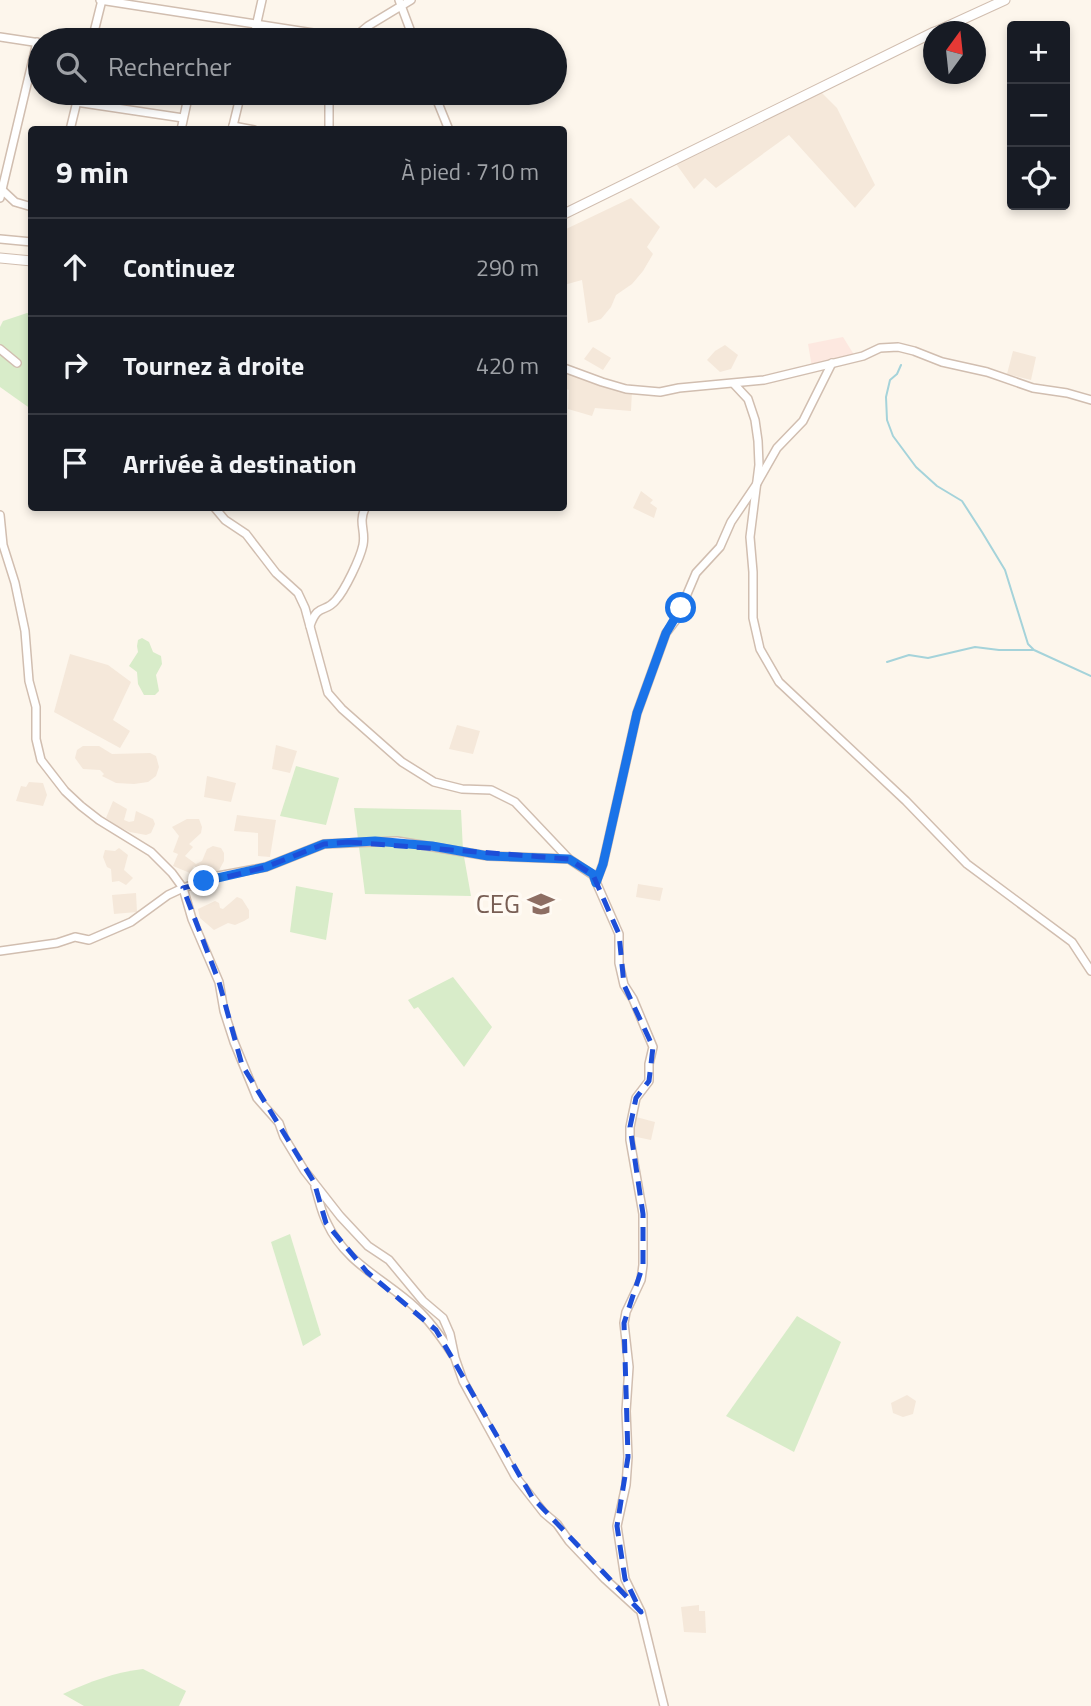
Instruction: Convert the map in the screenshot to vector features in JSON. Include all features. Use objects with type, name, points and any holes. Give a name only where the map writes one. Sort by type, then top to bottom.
[{"type":"street","points":[[95,28],[101,0],[280,28]]},
{"type":"street","points":[[255,28],[262,0]]},
{"type":"street","points":[[367,28],[400,3],[411,0]]},
{"type":"street","points":[[958,21],[1005,0]]},
{"type":"street","points":[[400,3],[409,28]]},
{"type":"street","points":[[0,37],[28,41]]},
{"type":"street","points":[[567,213],[923,37]]},
{"type":"street","points":[[28,86],[0,195],[28,206]]},
{"type":"street","points":[[71,126],[75,105]]},
{"type":"street","points":[[96,105],[183,118]]},
{"type":"street","points":[[182,126],[186,105]]},
{"type":"street","points":[[233,126],[238,105]]},
{"type":"street","points":[[329,105],[329,126]]},
{"type":"street","points":[[440,105],[447,126]]},
{"type":"street","points":[[0,239],[28,242]]},
{"type":"street","points":[[0,258],[28,261]]},
{"type":"street","points":[[567,369],[602,382],[642,392],[660,392],[764,380],[863,356],[880,348],[898,347],[1033,388],[1091,400]]},
{"type":"street","points":[[0,349],[17,363]]},
{"type":"street","points":[[596,883],[603,864],[637,713],[666,633],[676,620],[696,573],[720,547],[731,522],[756,485],[776,448],[803,421],[832,363]]},
{"type":"street","points":[[734,384],[748,399],[755,420],[759,465],[750,537],[753,618],[760,649],[779,682],[906,801],[967,864],[1072,942],[1091,971]]},
{"type":"street","points":[[218,511],[225,520],[246,534],[276,573],[298,593],[305,608],[328,693],[379,743],[402,762],[434,782],[461,789],[491,790],[515,802],[569,859],[593,874],[619,934],[619,963],[624,985],[633,999],[653,1047],[649,1081],[636,1098],[629,1140],[643,1214],[643,1265],[641,1280],[626,1312],[624,1323],[629,1367],[626,1411],[628,1457],[626,1485],[617,1526],[625,1579],[641,1612],[664,1706]]},
{"type":"street","points":[[310,626],[318,610],[336,600],[356,564],[363,546],[361,518],[364,511]]},
{"type":"street","points":[[0,515],[3,545],[15,583],[25,631],[29,681],[36,707],[36,739],[41,760],[65,791],[81,806],[151,852],[166,865],[183,888],[192,919],[219,982],[224,1011],[242,1065],[257,1098],[279,1122],[314,1182],[348,1224],[368,1246],[389,1260],[423,1301],[443,1318],[470,1396],[515,1476],[544,1513],[557,1524],[604,1579],[641,1612]]},
{"type":"street","points":[[0,951],[57,943],[75,937],[89,940],[122,926],[183,888],[218,876],[266,867],[324,844],[397,841],[488,856],[569,859]]},
{"type":"street","points":[[314,1182],[327,1223],[337,1239],[367,1272],[415,1307],[436,1330],[455,1359]]},
{"type":"highlighted area","points":[[348,842],[569,859],[593,875],[619,934],[624,985],[653,1047],[649,1081],[636,1098],[630,1127],[643,1214],[643,1265],[624,1323],[628,1457],[617,1526],[625,1579],[641,1612],[532,1497],[436,1330],[367,1272],[326,1223],[314,1182],[242,1065],[219,982],[183,888],[266,867],[324,844]]},
{"type":"shaded area","points":[[817,88],[837,108],[875,185],[855,208],[789,135],[716,188],[705,178],[694,189],[674,161]]},
{"type":"shaded area","points":[[631,198],[660,227],[647,247],[653,254],[643,271],[632,284],[616,295],[611,307],[601,319],[588,323],[582,280],[567,284],[567,229]]},
{"type":"shaded area","points":[[843,337],[856,358],[812,367],[808,344]]},
{"type":"shaded area","points":[[725,345],[738,355],[731,369],[720,372],[707,360]]},
{"type":"shaded area","points":[[593,347],[611,358],[603,370],[584,359]]},
{"type":"shaded area","points":[[1013,351],[1036,357],[1031,380],[1007,374]]},
{"type":"shaded area","points":[[567,369],[632,390],[631,411],[595,408],[592,416],[568,409]]},
{"type":"shaded area","points":[[641,491],[653,500],[650,503],[657,508],[654,518],[633,508]]},
{"type":"shaded area","points":[[70,654],[108,665],[131,682],[113,720],[130,731],[120,748],[54,712]]},
{"type":"shaded area","points":[[457,725],[480,731],[473,754],[449,749]]},
{"type":"shaded area","points":[[276,745],[297,751],[290,773],[272,769]]},
{"type":"shaded area","points":[[83,746],[99,746],[112,754],[150,753],[156,756],[159,767],[156,776],[148,782],[116,783],[102,776],[104,774],[100,770],[83,769],[75,758],[77,750]]},
{"type":"shaded area","points":[[207,776],[236,783],[231,802],[204,797]]},
{"type":"shaded area","points":[[29,782],[43,783],[47,795],[43,806],[16,801],[21,786],[26,787]]},
{"type":"shaded area","points":[[113,801],[127,809],[124,820],[134,821],[136,811],[153,819],[155,824],[151,833],[146,835],[130,832],[106,818]]},
{"type":"shaded area","points":[[237,815],[276,820],[270,857],[258,856],[258,833],[234,831]]},
{"type":"shaded area","points":[[187,819],[199,819],[202,827],[201,833],[189,844],[193,847],[185,856],[196,864],[202,861],[207,849],[213,846],[221,848],[224,861],[218,872],[208,873],[194,866],[190,873],[173,866],[178,854],[173,852],[179,836],[172,827]]},
{"type":"shaded area","points":[[119,848],[128,855],[124,870],[133,878],[126,885],[119,881],[112,882],[111,869],[107,867],[103,857],[105,850],[115,851]]},
{"type":"shaded area","points":[[638,884],[663,888],[660,901],[636,897]]},
{"type":"shaded area","points":[[136,893],[137,912],[114,914],[112,895]]},
{"type":"shaded area","points":[[237,897],[242,899],[249,910],[249,918],[244,921],[235,925],[228,923],[214,930],[200,918],[198,909],[215,901],[223,909]]},
{"type":"shaded area","points":[[636,1117],[655,1122],[651,1140],[632,1136]]},
{"type":"shaded area","points":[[907,1395],[916,1401],[913,1414],[903,1417],[893,1413],[891,1403]]},
{"type":"shaded area","points":[[699,1605],[699,1611],[705,1611],[706,1633],[684,1632],[681,1607]]},
{"type":"green space","points":[[28,313],[28,407],[0,387],[0,327],[3,321]]},
{"type":"green space","points":[[142,638],[149,642],[153,652],[161,656],[162,664],[156,675],[159,691],[155,695],[144,695],[138,684],[137,672],[129,666],[138,652],[138,640]]},
{"type":"green space","points":[[296,766],[339,778],[326,825],[280,816]]},
{"type":"green space","points":[[354,808],[461,810],[463,851],[471,896],[365,894]]},
{"type":"green space","points":[[296,886],[333,893],[326,940],[290,932]]},
{"type":"green space","points":[[453,977],[492,1027],[464,1067],[418,1007],[414,1009],[408,1000]]},
{"type":"green space","points":[[290,1234],[321,1335],[303,1346],[271,1242]]},
{"type":"green space","points":[[797,1316],[841,1342],[794,1452],[726,1416]]},
{"type":"green space","points":[[143,1669],[186,1691],[179,1706],[84,1706],[63,1694],[102,1678]]},
{"type":"waterway","points":[[901,365],[890,380],[886,397],[887,420],[893,436],[916,467],[937,486],[962,501],[1005,570],[1028,644],[1034,650],[1091,676]]},
{"type":"waterway","points":[[887,662],[909,655],[928,658],[975,647],[1033,650]]},
{"type":"place","name":"CEG","points":[[541,904]]},
{"type":"route","points":[[204,881],[266,867],[324,844],[397,841],[488,856],[569,859],[593,874],[596,883],[603,864],[637,713],[666,633],[681,608]]}]
